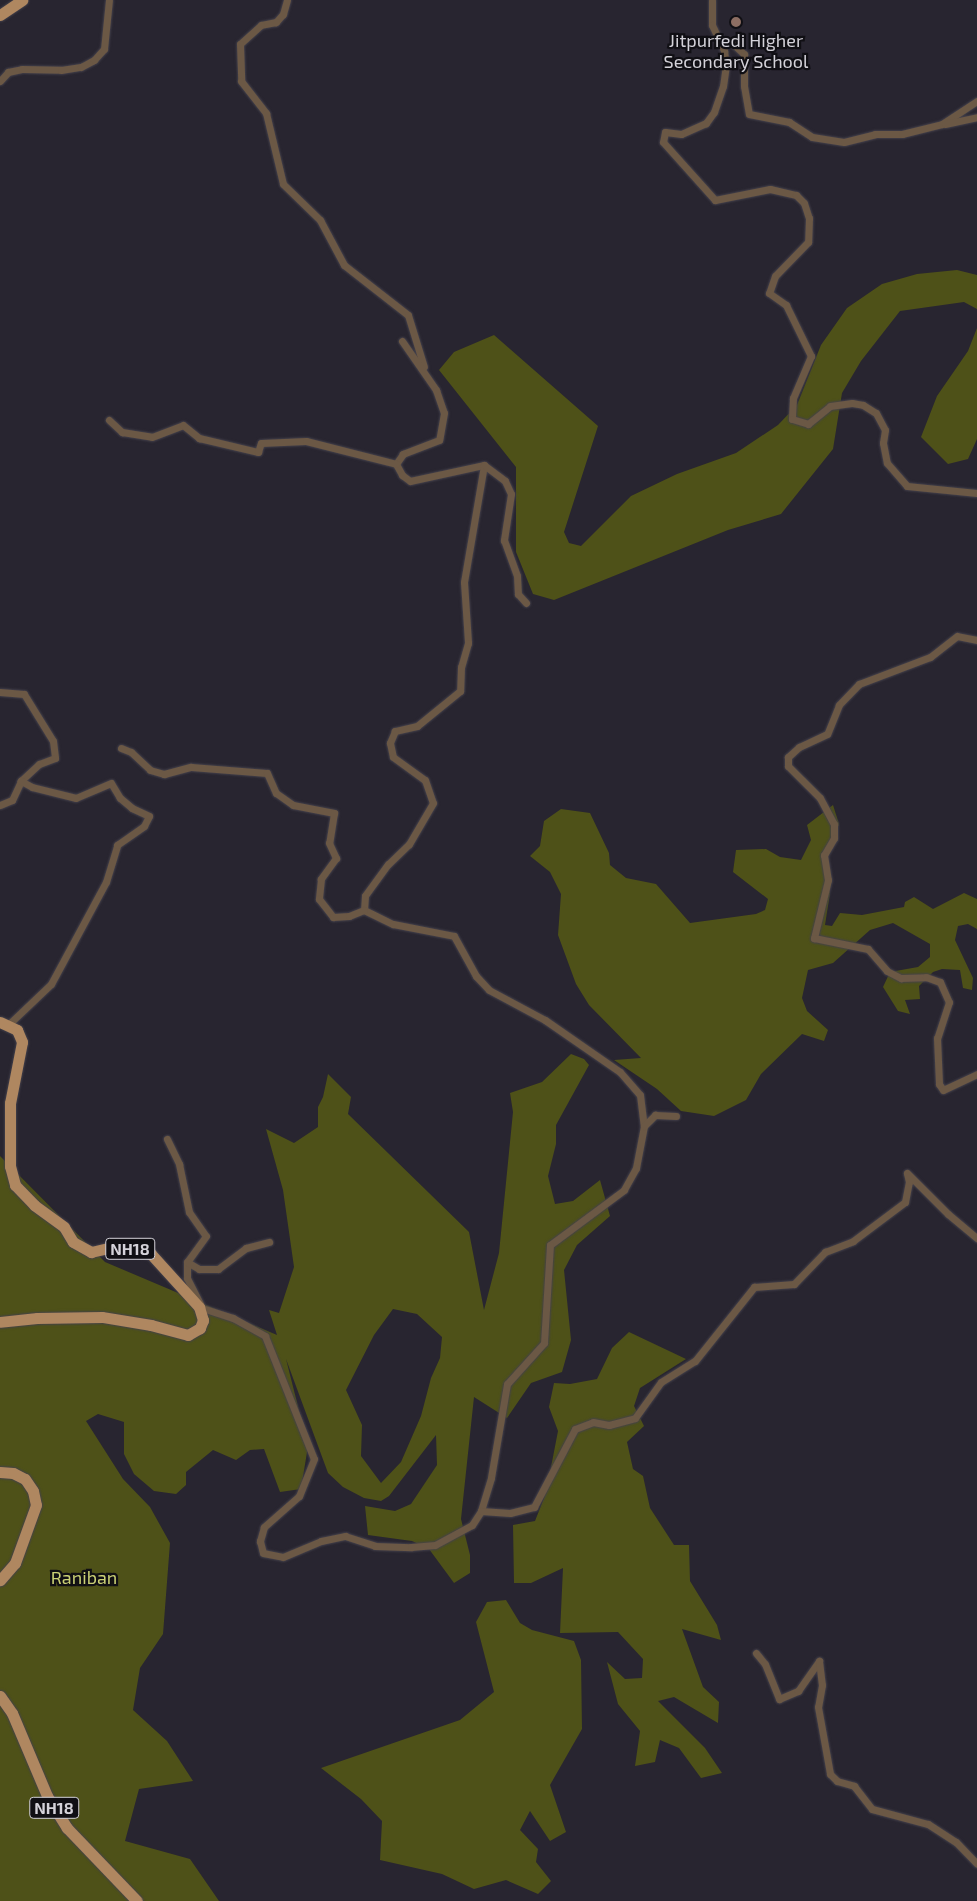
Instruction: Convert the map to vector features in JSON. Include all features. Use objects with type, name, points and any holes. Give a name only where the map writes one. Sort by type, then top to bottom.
[{"type":"main road","points":[[0,15],[22,0]]},
{"type":"main road","name":"NH18","points":[[4,1023],[17,1030],[22,1042],[10,1102],[10,1166],[15,1185],[34,1205],[64,1226],[73,1242],[91,1252],[117,1246],[150,1254],[200,1307]]},
{"type":"main road","points":[[0,1322],[37,1318],[102,1317],[151,1325],[188,1335],[200,1328],[203,1320],[200,1307]]},
{"type":"main road","points":[[0,1472],[13,1472],[25,1479],[33,1492],[36,1505],[15,1563],[0,1580]]},
{"type":"main road","name":"NH18","points":[[0,1696],[12,1713],[47,1796],[67,1828],[137,1901]]},
{"type":"street","points":[[0,81],[8,72],[22,69],[61,70],[81,67],[94,60],[104,48],[109,0]]},
{"type":"street","points":[[287,0],[283,14],[276,22],[261,25],[240,44],[241,81],[266,113],[284,184],[320,220],[344,265],[408,315],[425,372],[444,414],[440,440],[403,454],[396,464]]},
{"type":"street","points":[[712,0],[712,25],[726,65],[723,86],[714,112],[706,123],[681,134],[665,132],[663,142],[715,200],[770,189],[796,195],[804,203],[809,218],[808,242],[775,276],[769,293],[786,305],[810,356],[793,398],[792,419],[808,424],[830,406],[852,403],[863,405],[876,414],[885,430],[883,443],[888,463],[907,486],[977,493]]},
{"type":"street","points":[[718,41],[731,42],[744,54],[744,86],[749,114],[789,122],[812,137],[844,142],[977,117]]},
{"type":"street","points":[[942,124],[977,101]]},
{"type":"street","points":[[402,341],[425,372]]},
{"type":"street","points":[[109,420],[122,432],[152,437],[183,425],[199,438],[258,452],[261,443],[306,441],[396,464],[410,481],[484,465],[505,481],[511,494],[504,540],[517,576],[518,594],[526,604]]},
{"type":"street","points":[[364,910],[365,896],[388,864],[408,844],[433,803],[425,780],[393,757],[390,743],[394,731],[417,726],[460,691],[461,668],[468,643],[464,582],[484,465]]},
{"type":"street","points":[[977,640],[957,636],[930,657],[859,684],[839,705],[827,734],[799,747],[788,757],[788,766],[820,798],[834,824],[834,838],[824,855],[828,880],[814,938],[868,948],[888,971],[901,978],[926,977],[940,982],[949,1002],[937,1038],[939,1084],[943,1090],[977,1074]]},
{"type":"street","points":[[0,692],[24,694],[53,741],[54,758],[39,764],[21,781],[12,800],[0,805]]},
{"type":"street","points":[[121,748],[131,752],[150,770],[164,774],[190,767],[267,773],[276,793],[293,805],[334,813],[329,843],[336,858],[321,879],[319,900],[333,917],[349,916],[364,910],[412,929],[454,936],[463,947],[476,976],[490,990],[545,1020],[620,1072],[640,1095],[644,1126],[636,1168],[624,1190],[550,1245],[544,1343],[507,1384],[491,1478],[481,1511],[472,1525],[436,1545],[374,1546],[345,1536],[321,1541],[284,1557],[263,1553],[260,1541],[264,1527],[299,1496],[314,1459],[265,1336],[233,1318],[200,1307],[187,1278],[187,1262],[206,1236],[189,1212],[179,1164],[167,1139]]},
{"type":"street","points":[[4,1023],[51,984],[106,882],[117,845],[144,826],[149,816],[132,808],[120,798],[111,783],[76,798],[32,787],[21,781]]},
{"type":"street","points":[[644,1126],[655,1116],[676,1116]]},
{"type":"street","points":[[481,1511],[510,1513],[534,1507],[575,1429],[593,1422],[609,1425],[635,1418],[661,1382],[696,1361],[754,1287],[794,1284],[825,1252],[853,1241],[905,1202],[909,1182],[907,1172],[948,1214],[977,1238]]},
{"type":"street","points":[[187,1262],[199,1269],[218,1269],[246,1248],[269,1242]]},
{"type":"street","points":[[756,1653],[765,1664],[780,1699],[798,1691],[819,1661],[822,1685],[818,1708],[830,1774],[837,1780],[854,1786],[872,1809],[928,1824],[956,1842],[977,1864]]},
{"type":"green space","points":[[957,270],[977,275],[977,309],[964,302],[900,311],[861,361],[842,393],[833,449],[781,514],[728,530],[554,600],[533,594],[516,552],[516,467],[439,370],[454,352],[494,335],[598,426],[564,532],[569,543],[581,546],[631,496],[677,474],[736,453],[778,425],[797,405],[821,345],[847,308],[882,284],[917,274]]},
{"type":"green space","points":[[977,328],[977,439],[968,459],[948,464],[921,437],[937,396],[968,351]]},
{"type":"green space","points":[[833,805],[839,824],[826,863],[830,893],[825,925],[832,926],[840,913],[862,915],[904,907],[905,902],[914,897],[933,909],[964,893],[977,899],[977,929],[968,924],[958,926],[955,940],[973,978],[972,990],[963,988],[960,970],[942,969],[933,972],[919,986],[920,999],[905,1000],[910,1014],[898,1011],[883,987],[890,972],[918,967],[930,957],[930,944],[893,923],[870,930],[833,963],[808,970],[802,998],[807,1011],[828,1030],[824,1041],[802,1034],[761,1074],[746,1100],[714,1116],[681,1111],[657,1089],[614,1060],[641,1058],[589,1005],[576,984],[558,935],[561,894],[550,872],[530,856],[540,846],[544,821],[561,809],[590,813],[609,853],[610,865],[626,878],[656,884],[690,923],[756,914],[765,910],[768,899],[733,872],[736,850],[766,849],[780,857],[801,860],[811,840],[807,825]]},
{"type":"green space","name":"Raniban","points":[[571,1054],[584,1059],[589,1065],[556,1125],[556,1144],[548,1176],[555,1204],[573,1201],[600,1180],[610,1216],[577,1245],[564,1270],[571,1340],[562,1372],[531,1383],[507,1418],[474,1397],[461,1519],[470,1555],[470,1573],[454,1583],[429,1549],[412,1541],[368,1535],[365,1506],[395,1511],[411,1504],[437,1465],[436,1435],[389,1496],[381,1501],[364,1498],[343,1487],[328,1473],[286,1359],[308,1446],[301,1489],[280,1492],[264,1449],[250,1450],[236,1460],[213,1450],[186,1472],[186,1485],[176,1494],[154,1491],[134,1474],[124,1454],[124,1422],[98,1414],[86,1421],[123,1479],[150,1507],[170,1543],[163,1634],[140,1668],[133,1710],[167,1741],[193,1781],[139,1789],[125,1841],[190,1859],[219,1901],[0,1901],[0,1156],[105,1262],[277,1335],[269,1310],[279,1313],[294,1267],[283,1190],[266,1129],[294,1143],[318,1127],[318,1107],[323,1097],[328,1074],[351,1097],[348,1114],[469,1232],[484,1310],[499,1253],[513,1112],[510,1093],[542,1082]],"holes":[[[393,1309],[417,1314],[442,1337],[440,1358],[431,1378],[421,1416],[401,1462],[381,1483],[361,1456],[362,1425],[346,1390],[374,1335]]]},
{"type":"green space","points":[[629,1332],[686,1359],[640,1388],[634,1406],[644,1426],[627,1442],[633,1469],[643,1476],[650,1508],[674,1545],[689,1545],[690,1581],[717,1625],[721,1640],[682,1629],[703,1687],[719,1702],[718,1723],[674,1697],[658,1701],[705,1748],[722,1773],[701,1778],[679,1748],[660,1740],[655,1762],[635,1766],[640,1731],[618,1704],[607,1662],[625,1679],[642,1678],[643,1659],[618,1632],[560,1633],[563,1568],[531,1583],[514,1583],[513,1525],[535,1521],[546,1493],[558,1431],[549,1407],[554,1383],[570,1384],[597,1379],[612,1348]]},
{"type":"green space","points":[[506,1600],[520,1623],[532,1630],[574,1641],[581,1660],[582,1729],[550,1785],[566,1832],[550,1841],[530,1811],[520,1830],[538,1849],[536,1862],[551,1881],[538,1894],[506,1880],[474,1889],[442,1874],[380,1860],[382,1821],[361,1799],[321,1768],[460,1720],[494,1692],[476,1622],[487,1602]]},
{"type":"place","name":"Jitpurfedi Higher Secondary School","points":[[736,22]]}]
